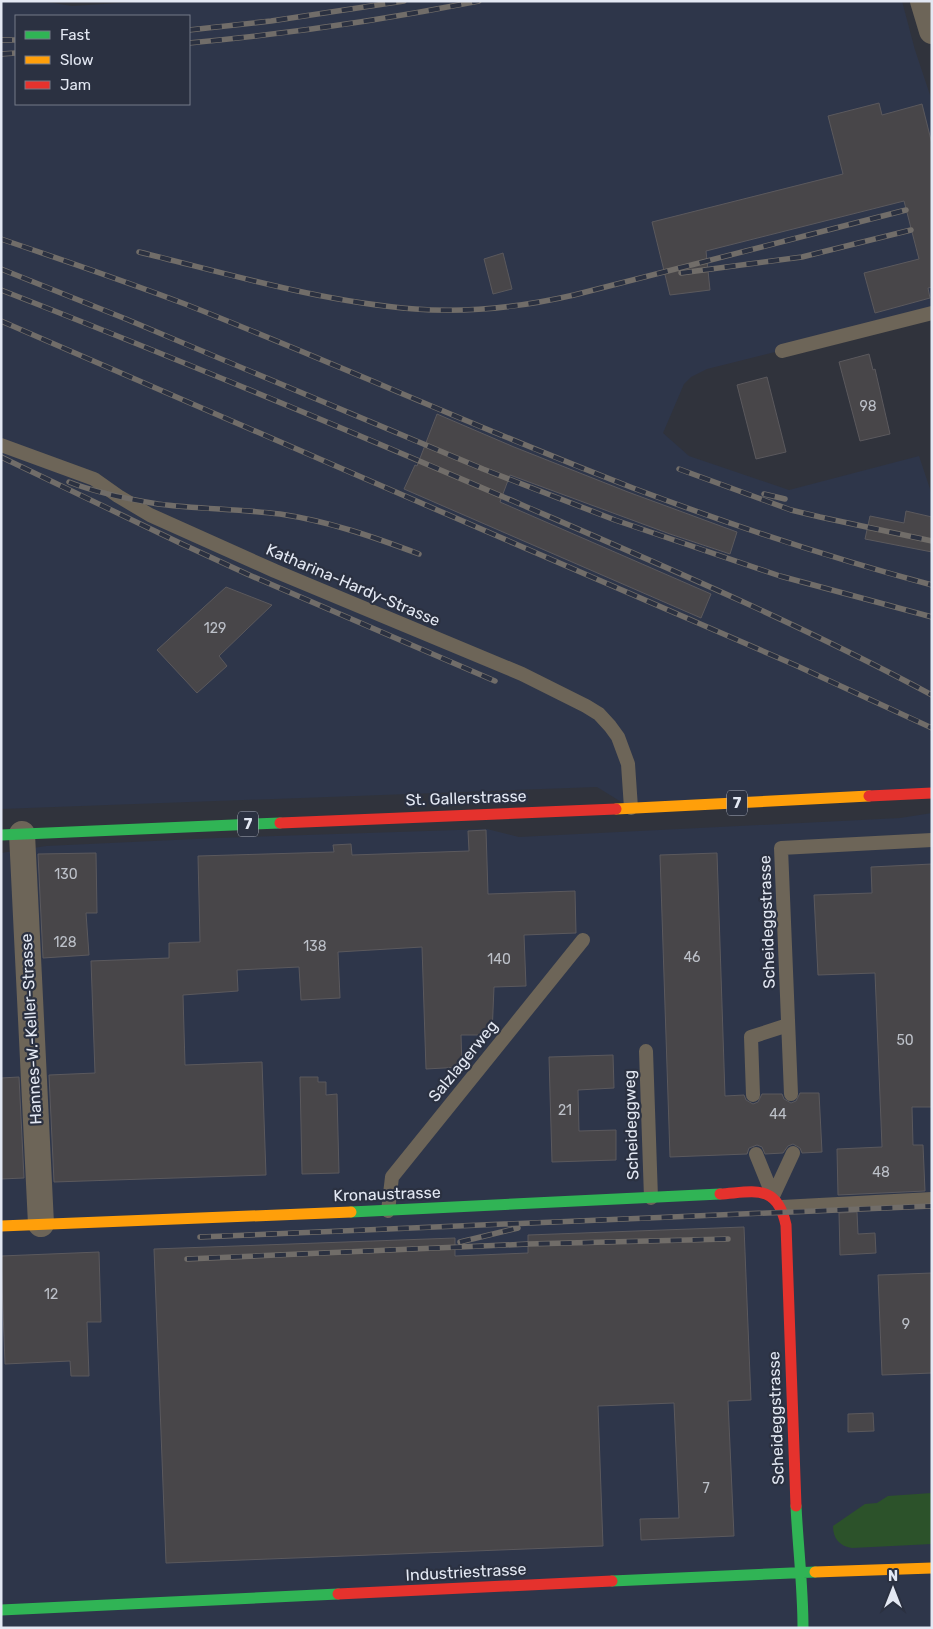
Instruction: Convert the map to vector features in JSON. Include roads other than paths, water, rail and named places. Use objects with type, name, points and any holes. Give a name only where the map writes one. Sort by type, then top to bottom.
[{"type":"street","points":[[923,1],[932,31]]},
{"type":"street","name":"St. Gallerstrasse","points":[[12,834],[631,808],[932,793]]},
{"type":"street","name":"Hannes-W.-Keller-Strasse","points":[[12,834],[41,1224]]},
{"type":"street","name":"Kronaustrasse","points":[[1,1226],[388,1211],[761,1192],[777,1202]]},
{"type":"street","name":"Scheideggstrasse","points":[[777,1202],[786,1225],[800,1574],[803,1591],[803,1628]]},
{"type":"street","name":"Industriestrasse","points":[[1,1610],[695,1577],[932,1568]]},
{"type":"lane","points":[[782,351],[932,313]]},
{"type":"lane","name":"Katharina-Hardy-Strasse","points":[[1,445],[94,479],[150,515],[280,573],[522,674],[586,706],[599,714],[618,737],[628,764],[631,808]]},
{"type":"lane","name":"Scheideggstrasse","points":[[791,1094],[781,848],[932,840]]},
{"type":"lane","name":"Salzlagerweg","points":[[388,1211],[392,1177],[583,940]]},
{"type":"lane","points":[[753,1095],[751,1037],[788,1025]]},
{"type":"lane","name":"Scheideggweg","points":[[646,1051],[651,1198]]},
{"type":"lane","points":[[793,1153],[777,1202],[932,1199]]},
{"type":"lane","name":"Scheideggstrasse","points":[[756,1154],[777,1202]]},
{"type":"railway","points":[[190,30],[271,21],[404,1]]},
{"type":"railway","points":[[190,43],[334,26],[479,1]]},
{"type":"railway","points":[[1,40],[15,40]]},
{"type":"railway","points":[[1,54],[15,53]]},
{"type":"railway","points":[[139,252],[276,286],[345,300],[415,309],[495,308],[535,303],[574,295],[906,210]]},
{"type":"railway","points":[[681,273],[802,257],[911,230]]},
{"type":"railway","points":[[1,239],[185,304],[520,443],[670,502],[818,552],[932,585]]},
{"type":"railway","points":[[1,269],[126,319],[483,469],[615,520],[780,576],[932,617]]},
{"type":"railway","points":[[1,290],[262,395],[624,549],[831,643],[932,695]]},
{"type":"railway","points":[[1,321],[795,665],[932,728]]},
{"type":"railway","points":[[1,457],[247,574],[495,681]]},
{"type":"railway","points":[[679,469],[791,510],[932,541]]},
{"type":"railway","points":[[69,482],[113,495],[158,504],[265,512],[298,517],[351,530],[419,554]]},
{"type":"railway","points":[[764,494],[785,499]]},
{"type":"railway","points":[[200,1237],[932,1206]]},
{"type":"railway","points":[[460,1242],[518,1228]]},
{"type":"railway","points":[[187,1259],[528,1244],[728,1239]]}]
